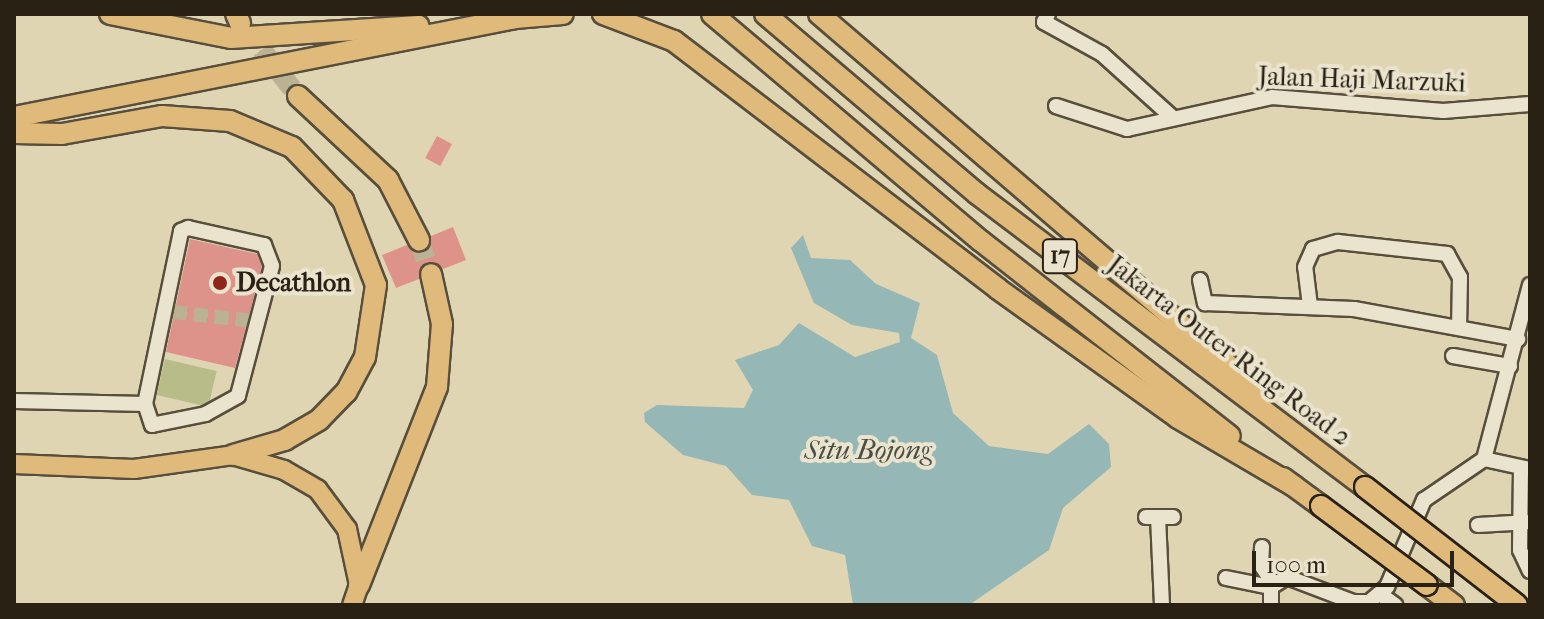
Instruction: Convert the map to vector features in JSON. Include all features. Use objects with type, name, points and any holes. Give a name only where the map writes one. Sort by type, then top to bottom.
[{"type":"highway","points":[[110,14],[177,33],[262,39],[563,14]]},
{"type":"highway","points":[[603,14],[641,23],[692,53],[998,289],[1178,418],[1294,486]]},
{"type":"highway","name":"17","points":[[712,14],[981,241],[1294,486],[1454,605]]},
{"type":"highway","name":"Jakarta Outer Ring Road 2","points":[[765,14],[976,193],[1365,486],[1517,605]]},
{"type":"highway","points":[[819,14],[1365,486]]},
{"type":"highway","points":[[14,117],[516,18]]},
{"type":"highway","points":[[298,96],[388,180],[419,240]]},
{"type":"highway","points":[[14,133],[62,134],[162,116],[230,121],[292,147],[343,200],[376,285],[375,328],[361,367],[346,392],[308,427],[233,455]]},
{"type":"highway","points":[[359,585],[437,387],[442,324],[431,274]]},
{"type":"main road","points":[[14,464],[134,469],[233,455],[293,474],[327,500],[347,529],[359,585],[352,605]]},
{"type":"street","points":[[1046,18],[1092,46],[1173,118]]},
{"type":"street","name":"Jalan Haji Marzuki","points":[[1056,106],[1127,129],[1272,97],[1443,111],[1530,104]]},
{"type":"street","points":[[188,228],[271,251],[256,321],[231,403],[152,425],[145,404],[169,311],[181,231],[188,228]]},
{"type":"street","points":[[1310,306],[1305,267],[1313,249],[1338,242],[1447,254],[1460,277],[1459,327]]},
{"type":"street","points":[[1200,280],[1205,303],[1310,306],[1459,327],[1518,339]]},
{"type":"street","points":[[1226,578],[1272,585],[1296,579],[1353,602],[1380,594],[1424,500],[1484,459],[1530,288]]},
{"type":"street","points":[[1453,356],[1510,366]]},
{"type":"street","points":[[14,401],[145,404]]},
{"type":"street","points":[[1484,459],[1526,469],[1525,522],[1530,571]]},
{"type":"street","points":[[1162,605],[1152,517],[1173,517]]},
{"type":"street","points":[[1478,525],[1525,522]]},
{"type":"street","points":[[1262,547],[1261,565],[1272,585],[1271,605]]},
{"type":"street","points":[[1380,594],[1395,605]]},
{"type":"green space","points":[[165,359],[217,371],[208,407],[157,395]]},
{"type":"water","name":"Situ Bojong","points":[[803,235],[811,258],[850,260],[876,284],[920,303],[911,338],[937,355],[953,413],[989,446],[1048,454],[1089,424],[1109,444],[1111,467],[1063,508],[1049,550],[969,605],[853,605],[845,555],[812,546],[789,500],[752,495],[726,466],[683,455],[645,422],[644,413],[657,405],[744,408],[753,390],[735,360],[779,345],[799,323],[855,357],[900,342],[899,333],[852,325],[814,303],[791,248]]},
{"type":"building","points":[[437,136],[452,144],[440,166],[425,158]]},
{"type":"building","points":[[453,227],[466,260],[443,269],[427,262],[419,279],[396,288],[382,255],[407,245],[424,252],[431,236]]},
{"type":"building","name":"Decathlon","points":[[190,239],[257,254],[262,267],[235,368],[166,352]]},
{"type":"tunnel","points":[[243,26],[298,96]]},
{"type":"tunnel","points":[[419,240],[431,274]]},
{"type":"tunnel","points":[[173,312],[253,321]]},
{"type":"place","name":"Decathlon","points":[[220,283]]}]
